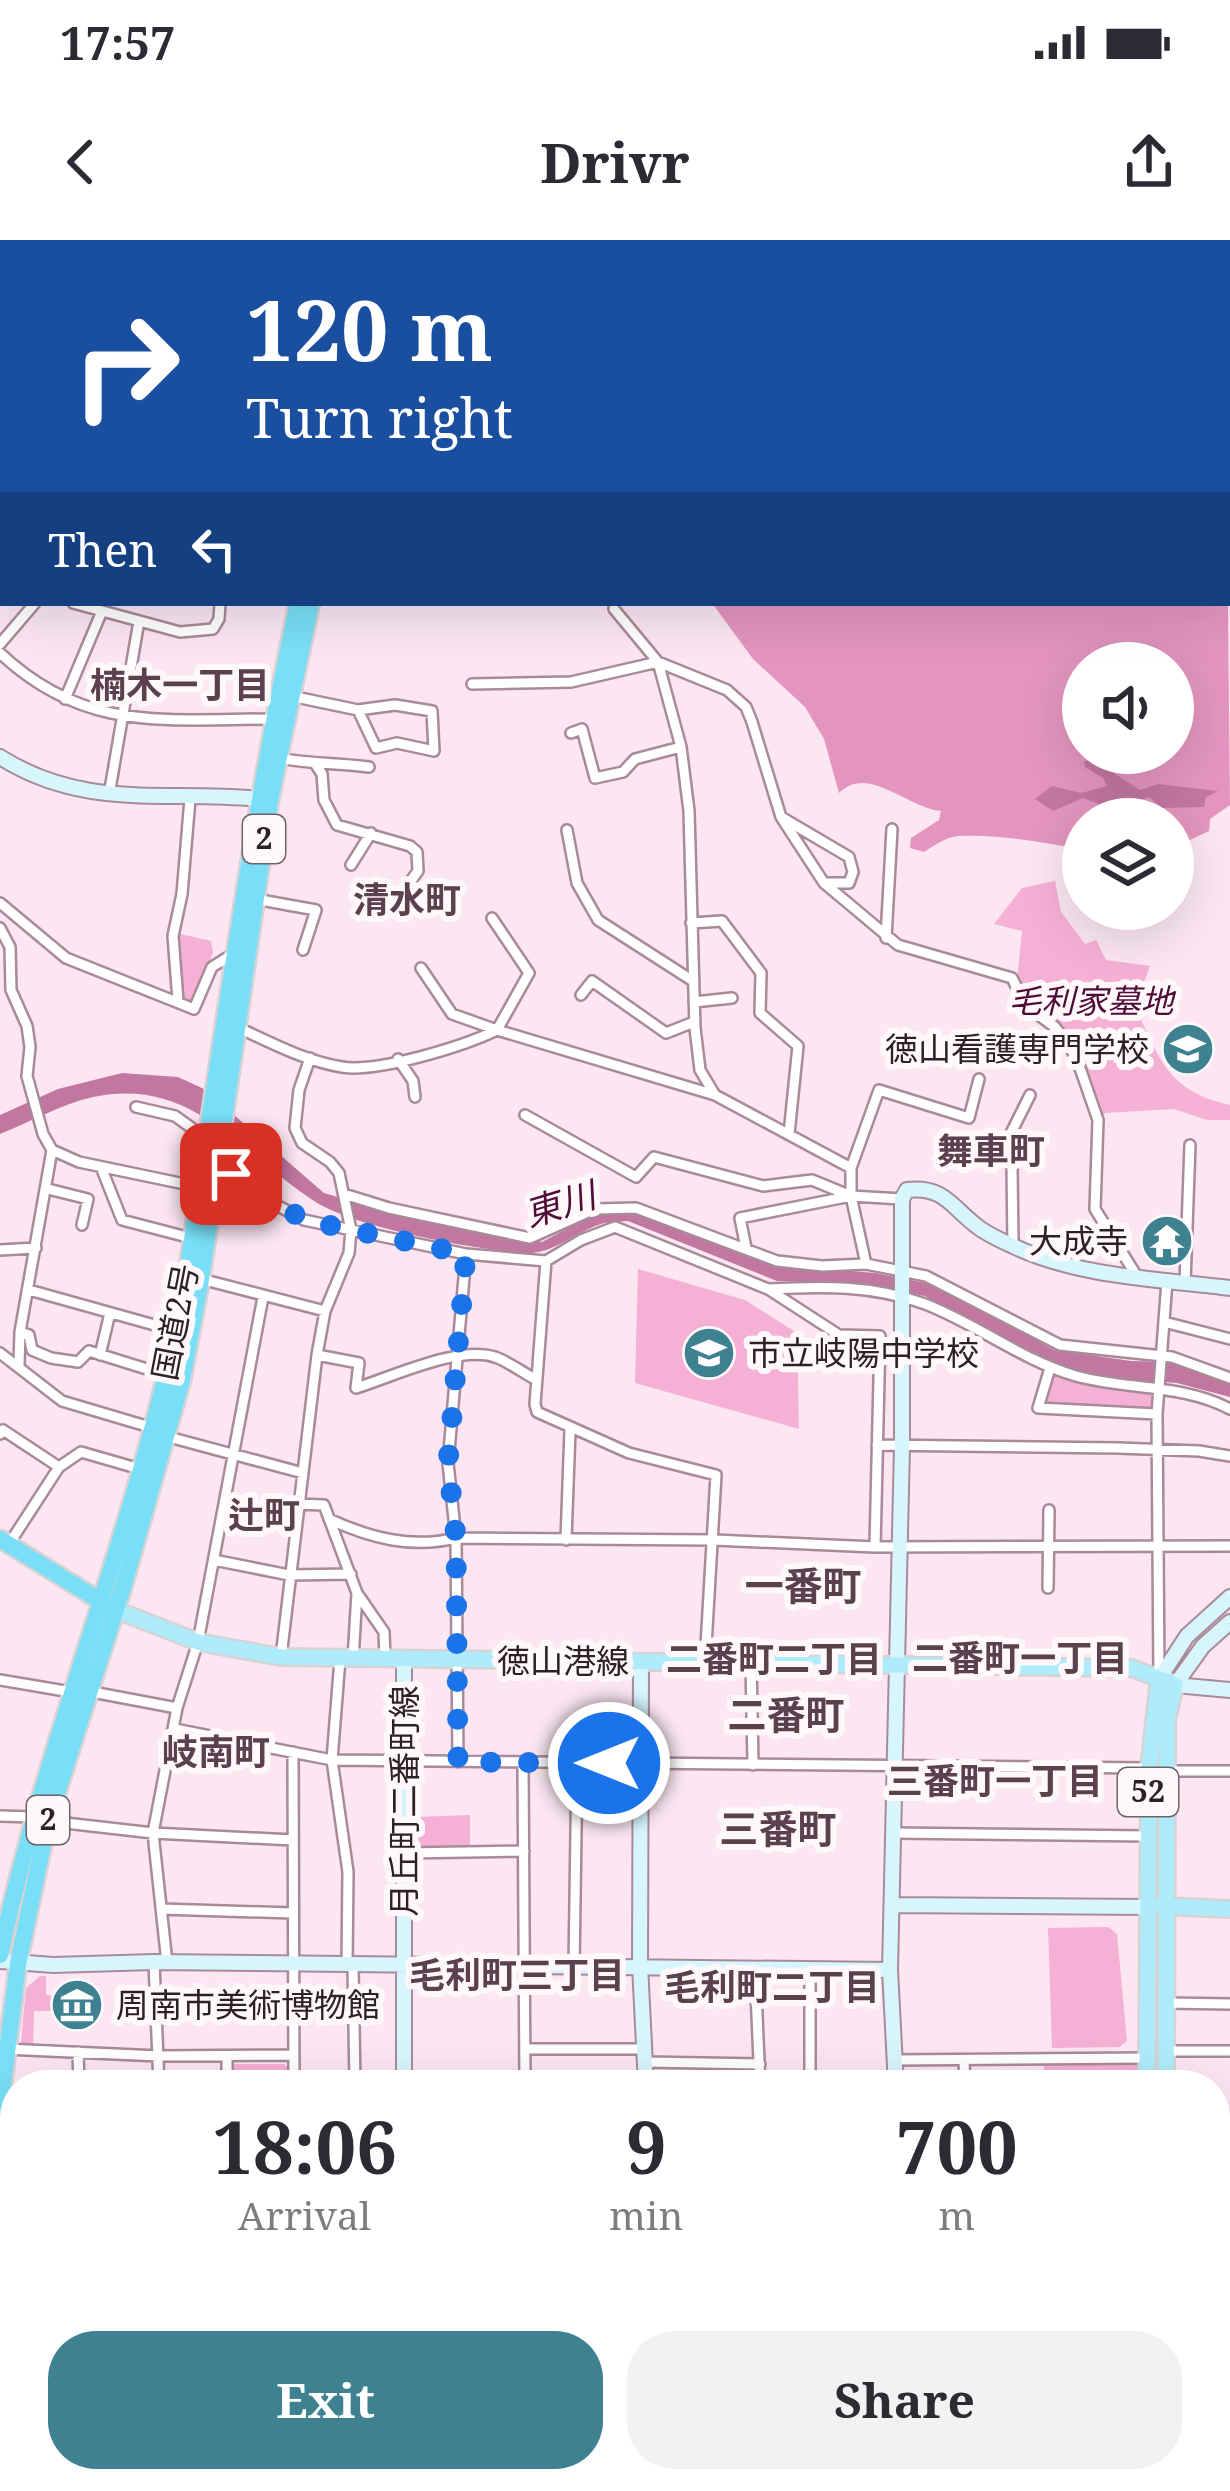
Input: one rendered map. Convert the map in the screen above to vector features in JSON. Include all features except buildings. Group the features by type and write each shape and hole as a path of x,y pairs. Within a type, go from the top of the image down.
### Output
{"highway":[{"name":"国道2号","path":"222,1076 235,1026 255,899 272,719 297,606"},
{"name":"国道2号","path":"6,2070 6,1960 41,1819 159,1432 199,1187 213,1142 234,954 310,606"},
{"name":"2","path":"213,1142 215,1168"},
{"name":"国道2号","path":"109,1606 142,1470 182,1380 215,1168"},
{"path":"4,1541 109,1606"}],"main road":[{"name":"徳山港線","path":"109,1606 198,1642 281,1658 1132,1668 1167,1682"},
{"name":"52","path":"1148,1906 1148,1836 1167,1720 1167,1682"},
{"name":"52","path":"1158,1770 1168,1906"},
{"path":"1147,2070 1148,1906 1230,1909"},
{"path":"1166,2070 1168,1906"}],"street":[{"path":"0,644 32,606"},
{"path":"85,606 199,633 213,628 220,606"},
{"path":"614,609 658,662 681,748 689,811 694,1022 700,1070 715,1095"},
{"path":"65,699 102,610"},
{"path":"109,796 140,621"},
{"path":"0,653 39,686 122,718 272,719"},
{"path":"472,684 571,682 658,662 728,690 746,707 782,818 824,883 886,938 926,955 1012,978 1026,1006 1064,1037 1096,1109 1095,1209 1138,1278"},
{"path":"292,696 358,710 395,706 432,711 434,751 398,743 376,748 358,710"},
{"path":"571,733 582,730 596,778 623,772 635,759 681,748"},
{"path":"0,758 43,781 109,796 265,800"},
{"path":"279,758 369,767"},
{"path":"316,765 322,774 324,800 337,825 417,852 418,871 389,911"},
{"path":"178,1001 173,936 182,894 190,799"},
{"path":"782,818 849,857 853,872 849,883 824,883"},
{"path":"886,938 892,829"},
{"path":"567,830 577,883 598,920 693,982"},
{"path":"351,865 370,833"},
{"path":"255,899 316,910 303,950"},
{"path":"0,903 65,958 194,1009 212,967 234,954"},
{"path":"235,1026 310,1058 356,1068 460,1048 497,1030 529,973 492,918"},
{"path":"691,923 722,921 761,973 760,1013 798,1046 789,1134"},
{"path":"0,928 10,947 11,989 28,1026 27,1076 52,1150 20,1332 19,1365"},
{"path":"421,968 452,1014 715,1095 850,1168"},
{"path":"581,995 592,980 666,1033 694,1022"},
{"path":"694,1001 732,998"},
{"path":"281,1658 317,1355 325,1311 349,1253 351,1231 339,1173 302,1143 295,1128 299,1090 310,1058"},
{"path":"398,1059 413,1081 415,1097"},
{"path":"866,1264 851,1196 850,1168 879,1090 969,1118 979,1079"},
{"path":"1013,1246 1012,1165 999,1157 1030,1095"},
{"path":"136,1106 175,1116 213,1142"},
{"path":"525,1114 636,1178 654,1157 763,1186 812,1180 851,1196"},
{"path":"1185,1282 1190,1145"},
{"path":"52,1150 100,1167 199,1187"},
{"path":"100,1167 122,1220 191,1238"},
{"path":"215,1168 248,1182 292,1215 466,1254 546,1261 615,1227 768,1288 839,1335 880,1336 875,1547"},
{"path":"896,2070 890,1970 902,1445 902,1199 907,1190 925,1188 950,1200 978,1227 1038,1256 1138,1278 1230,1288"},
{"path":"48,1189 88,1199 82,1225"},
{"path":"344,1194 530,1238 596,1209 617,1205 653,1213 793,1263 866,1264 926,1276 1060,1345 1161,1356 1230,1378"},
{"path":"746,1248 740,1218 851,1196 902,1199"},
{"path":"0,1250 36,1248"},
{"path":"458,1762 456,1538 448,1463 466,1254"},
{"path":"546,1261 538,1412 629,1453 716,1475 705,1663"},
{"path":"201,1279 325,1311"},
{"path":"1167,1281 1156,1450 1157,1549 1167,1682"},
{"path":"768,1288 848,1286 902,1298 927,1305 1049,1368 1108,1385 1202,1396 1230,1409"},
{"path":"29,1290 176,1331"},
{"path":"159,2070 160,1909 153,1833 178,1708 198,1642 263,1297"},
{"path":"100,1355 110,1313"},
{"path":"1164,1322 1230,1339"},
{"path":"20,1332 29,1335 32,1350 51,1358 69,1362 85,1358 89,1351 166,1375"},
{"path":"0,1353 62,1401 303,1473"},
{"path":"317,1355 359,1363 356,1388 458,1355 495,1357 537,1380"},
{"path":"1049,1368 1038,1408 1157,1414"},
{"path":"0,1434 3,1430 58,1467"},
{"path":"566,1540 570,1430"},
{"path":"877,1445 1156,1450 1230,1456"},
{"path":"4,1541 58,1467 81,1452 142,1470"},
{"path":"297,1504 324,1505 356,1593 384,1632 385,1659"},
{"path":"1048,1588 1049,1510"},
{"path":"329,1519 367,1537 430,1545 456,1538 1049,1549 1230,1546"},
{"path":"214,1560 289,1575 350,1574"},
{"path":"355,2070 348,1872 332,1760 356,1593"},
{"path":"1167,1682 1186,1636 1230,1597"},
{"path":"1167,1682 1230,1622"},
{"name":"月丘町二番町線","path":"404,1661 404,2070"},
{"path":"641,1661 640,1965 646,2070"},
{"path":"752,1663 753,1765"},
{"path":"0,1680 178,1708"},
{"path":"1167,1682 1230,1690"},
{"path":"175,1729 332,1760 1230,1772"},
{"path":"292,1752 293,2070"},
{"path":"523,1762 525,2070"},
{"path":"574,1967 577,1763"},
{"path":"0,1816 153,1833 293,1840"},
{"path":"894,1833 1148,1836"},
{"path":"406,1853 524,1851"},
{"path":"892,1906 1148,1906"},
{"path":"160,1909 293,1913"},
{"path":"6,1960 890,1970"},
{"path":"755,1968 760,2070"},
{"path":"809,1970 810,2070"},
{"path":"1167,2003 1230,2004"},
{"path":"5,2049 159,2056 292,2055"},
{"path":"525,2049 760,2064"},
{"path":"1166,2051 1230,2051"},
{"path":"78,2052 79,2070"},
{"path":"227,2057 227,2070"},
{"path":"896,2060 1147,2058"},
{"path":"964,2061 964,2070"}],"green space":[{"name":"毛利家墓地","path":"1055,881 1062,930 1074,930 1085,944 1096,940 1106,960 1150,966 1135,1007 1152,1042 1179,1082 1230,1105 1230,1120 1207,1120 1174,1109 1105,1113 1100,1124 1100,1110 1071,1041 1027,1003 1017,979 1022,931 994,924 1022,888"},
{"path":"176,933 211,941 213,952 194,1006 180,1000"},
{"path":"638,1269 745,1300 797,1333 799,1429 635,1383"},
{"path":"1052,1372 1106,1387 1154,1392 1153,1411 1041,1405"},
{"path":"470,1815 470,1849 417,1849 416,1817"},
{"path":"1108,1927 1117,1934 1127,2041 1119,2047 1052,2048 1048,1928"},
{"path":"46,1976 46,1995 53,1996 52,2011 34,2011 33,2050 21,2042 26,1988"},
{"path":"1138,2063 1143,2070 1044,2070 1044,2064"},
{"path":"234,2064 284,2064 290,2070 233,2070"}],"shaded area":[{"path":"714,606 1228,606 1230,805 1210,819 1209,831 1194,838 1194,798 1062,798 1062,846 959,836 924,852 910,848 911,838 939,820 941,811 875,785 850,785 839,793 824,739 805,707 753,659"},
{"path":"1096,774 1115,774 1140,790 1158,784 1218,791 1206,797 1204,807 1194,807 1194,798 1062,798 1062,807 1053,811 1035,799 1052,786 1081,793 1107,786"},
{"path":"122,1073 178,1077 204,1089 324,1193 412,1219 542,1242 595,1214 623,1210 780,1265 875,1273 936,1285 1054,1350 1173,1362 1230,1379 1230,1397 1177,1383 1121,1379 1045,1364 925,1296 849,1282 777,1281 628,1221 601,1224 529,1253 383,1228 314,1201 213,1123 159,1098 128,1093 93,1097 0,1134 0,1115 58,1089"}],"place":[{"name":"徳山看護専門学校","path":"1188,1049"},
{"name":"大成寺","path":"1167,1241"},
{"name":"市立岐陽中学校","path":"709,1353"},
{"name":"周南市美術博物館","path":"77,2005"}],"district":[{"name":"楠木一丁目","path":"180,685"},
{"name":"清水町","path":"407,900"},
{"name":"舞車町","path":"991,1151"},
{"name":"辻町","path":"264,1515"},
{"name":"一番町","path":"803,1586"},
{"name":"二番町一丁目","path":"1020,1658"},
{"name":"二番町二丁目","path":"774,1659"},
{"name":"二番町","path":"786,1715"},
{"name":"岐南町","path":"216,1752"},
{"name":"三番町一丁目","path":"995,1781"},
{"name":"三番町","path":"778,1829"},
{"name":"毛利町三丁目","path":"517,1975"},
{"name":"毛利町二丁目","path":"772,1987"}],"route":[{"path":"231,1174 304,1220 466,1254 448,1463 456,1538 458,1762 609,1763"}],"water label":[{"name":"東川","path":"560,1204"}]}
